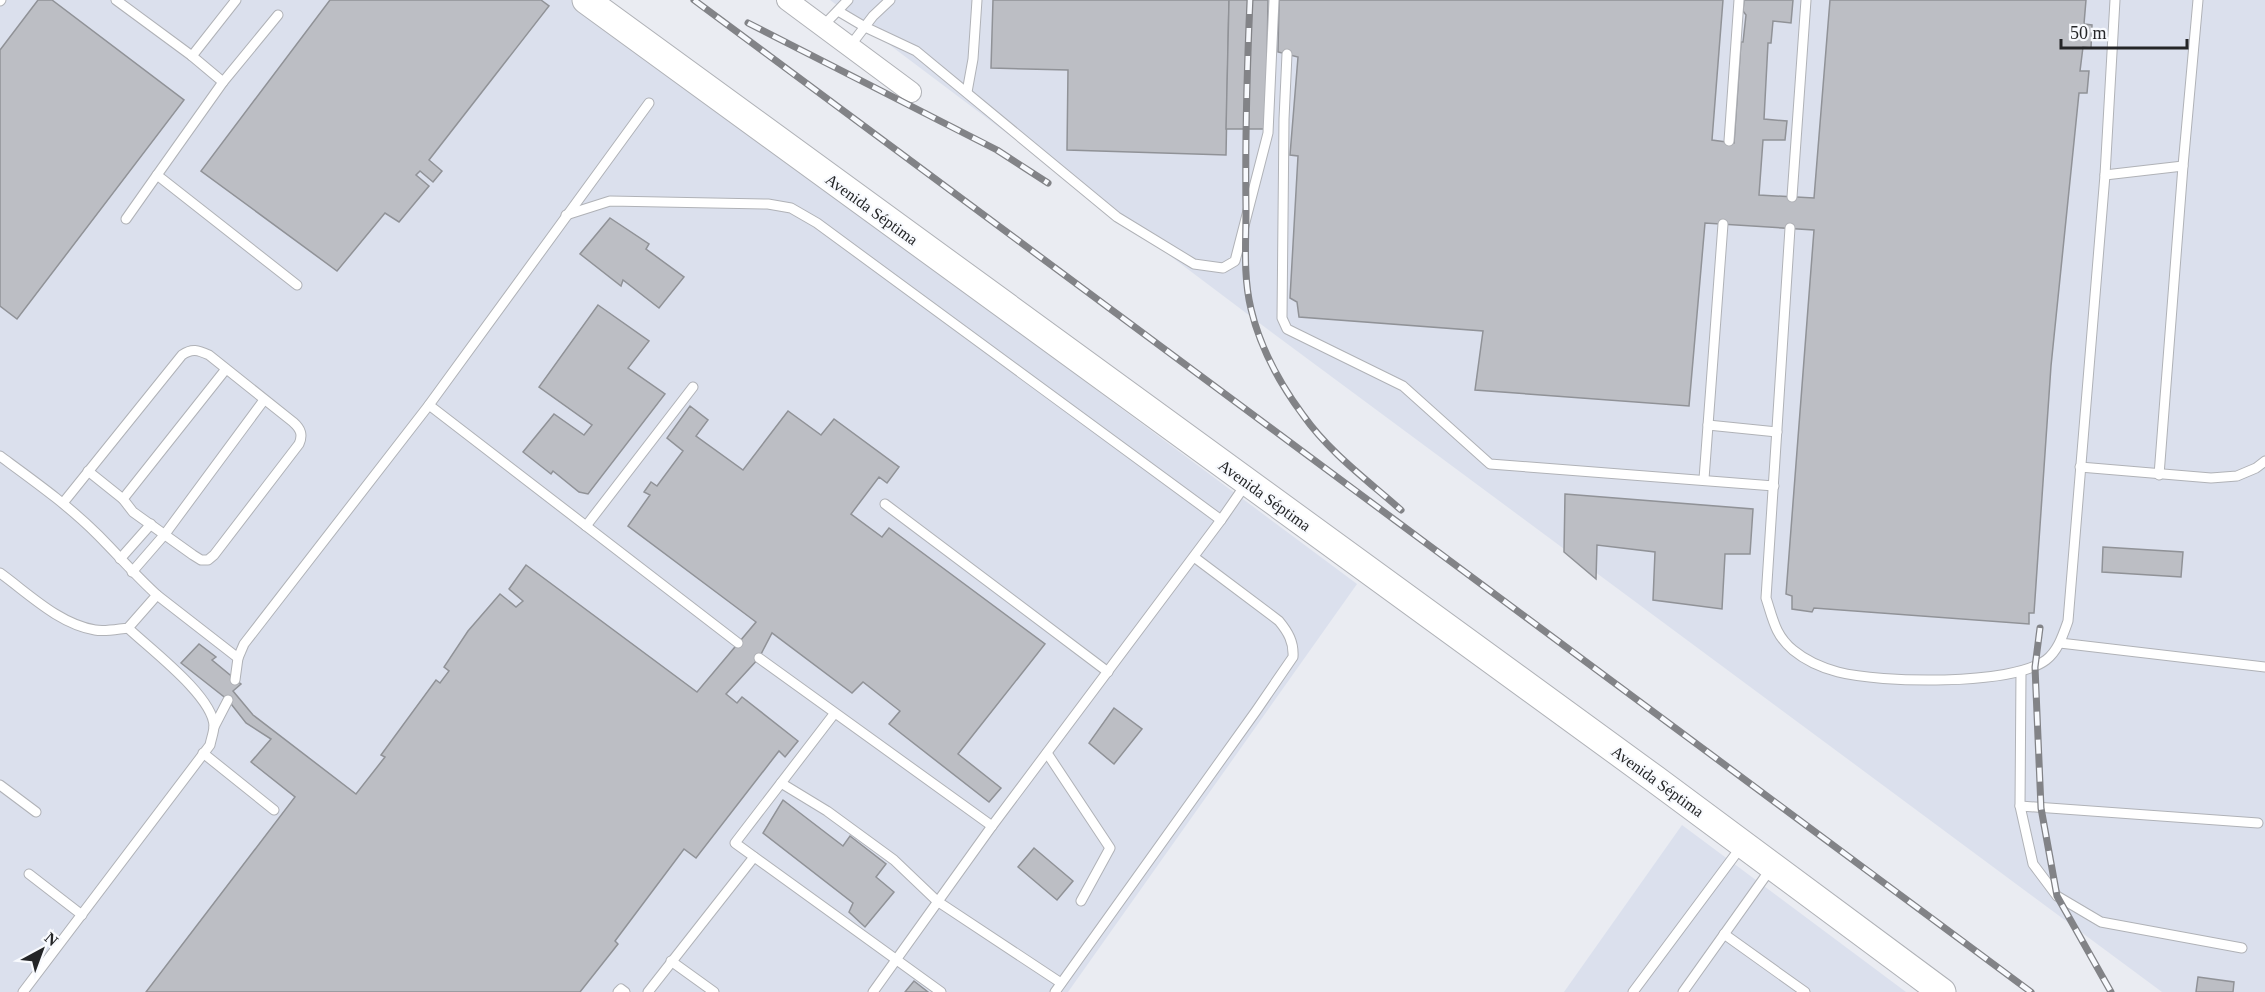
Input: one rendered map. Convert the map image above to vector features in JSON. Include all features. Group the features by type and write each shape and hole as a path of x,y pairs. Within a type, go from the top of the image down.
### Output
{"street":[{"name":"Avenida Séptima","path":"586,0 1942,992"},
{"path":"787,0 911,92"}],"lane":[{"path":"116,0 223,82"},
{"path":"192,56 236,0"},
{"path":"823,26 848,0"},
{"path":"850,46 890,0"},
{"path":"967,93 973,59 977,0"},
{"path":"838,11 865,27 916,51 1117,217 1194,264 1223,268 1235,261 1268,133 1274,0"},
{"path":"1729,141 1739,0"},
{"path":"1792,197 1806,0"},
{"path":"1790,228 1766,598 1777,633 1793,650 1810,661 1837,672 1880,679 1988,679 2021,672 2048,659 2060,643 2068,621 2105,175 2115,0"},
{"path":"2159,474 2198,0"},
{"path":"126,219 223,82 278,15"},
{"path":"1287,54 1282,318 1287,329 1403,386 1490,464 1774,486"},
{"path":"235,680 238,658 244,644 429,405 649,103"},
{"path":"2105,175 2183,166"},
{"path":"157,175 297,285"},
{"path":"565,216 610,201 768,204 791,208 816,223 1221,520"},
{"path":"1704,479 1723,224"},
{"path":"63,503 88,471 182,355 190,350 199,350 209,355 299,427 301,434 299,444 208,560 201,560 193,555 133,512 123,499 88,471"},
{"path":"123,499 226,369"},
{"path":"586,526 693,387"},
{"path":"132,572 165,534 264,400"},
{"path":"429,405 738,643"},
{"path":"1708,425 1778,432"},
{"path":"0,456 63,503 157,595 238,658"},
{"path":"2080,467 2211,478 2237,476 2256,468 2265,461"},
{"path":"873,992 992,826 1194,557 1247,482"},
{"path":"885,504 1108,672"},
{"path":"120,559 151,524"},
{"path":"1055,992 1293,657 1289,633 1279,621 1194,557"},
{"path":"0,573 64,619 77,626 98,631 128,628 157,595"},
{"path":"128,628 208,705 214,726"},
{"path":"2060,643 2265,667"},
{"path":"759,658 992,826"},
{"path":"2021,672 2020,806 2033,864 2057,896 2101,922 2242,948"},
{"path":"23,992 210,745 214,726 228,700"},
{"path":"834,714 735,843 941,992"},
{"path":"204,753 274,810"},
{"path":"1047,753 1110,848 1081,901"},
{"path":"781,783 827,811 894,860 937,901 1061,983"},
{"path":"0,785 36,812"},
{"path":"2020,806 2258,823"},
{"path":"1633,992 1742,844"},
{"path":"648,992 754,857"},
{"path":"1683,992 1773,867"},
{"path":"29,874 82,915"},
{"path":"1724,934 1805,992"},
{"path":"671,961 714,992"},
{"path":"618,992 621,989 625,992"}],"shaded area":[{"path":"0,0 573,0 1357,584 1068,992 0,992"},
{"path":"830,0 2265,0 2265,992 2162,992 1274,334"},
{"path":"1682,825 1906,992 1564,992"}],"building":[{"path":"38,0 52,0 184,100 17,319 0,306 0,50"},
{"path":"330,0 541,0 549,6 429,160 442,171 433,182 420,171 416,175 429,186 399,222 385,213 337,271 201,171"},
{"path":"993,0 1229,0 1226,155 1067,150 1068,70 991,68"},
{"path":"1229,0 1268,0 1266,129 1226,129"},
{"path":"1279,0 1723,0 1712,140 1734,143 1741,42 1743,42 1746,15 1743,11 1744,0 1793,0 1791,23 1773,21 1771,43 1768,43 1764,119 1787,121 1785,140 1763,140 1759,195 1814,198 1830,0 2086,0 2084,24 2092,25 2091,48 2083,47 2080,71 2089,71 2087,93 2079,93 2051,366 2034,613 2029,613 2029,624 1814,608 1812,612 1792,609 1792,596 1786,594 1814,230 1705,223 1689,406 1475,390 1483,331 1299,317 1297,302 1290,298 1298,156 1290,155 1298,57 1278,52"},
{"path":"610,218 649,244 646,249 684,277 659,308 623,280 621,286 580,254"},
{"path":"598,305 649,341 628,368 665,394 588,494 579,492 553,471 551,474 523,452 554,414 584,435 592,425 539,387"},
{"path":"690,406 708,420 696,436 743,470 788,411 821,435 834,419 899,467 887,483 879,477 851,514 882,537 889,528 1045,644 958,754 1001,788 989,802 889,724 900,711 863,682 852,693 772,633 759,658 726,694 737,703 742,697 798,741 785,757 779,751 696,858 684,849 615,941 618,944 580,992 146,992 295,797 251,762 271,739 246,723 228,700 181,663 199,644 216,657 212,660 241,684 233,691 253,715 356,794 385,757 381,755 436,680 440,683 449,671 444,667 468,631 500,594 516,607 523,601 509,589 526,565 697,692 756,622 628,526 650,495 644,492 651,482 657,486 683,451 667,438"},
{"path":"1565,494 1753,509 1750,554 1725,554 1722,609 1653,600 1655,552 1597,545 1596,579 1564,552"},
{"path":"2103,547 2183,552 2181,577 2102,572"},
{"path":"1114,708 1142,729 1114,764 1089,743"},
{"path":"783,800 843,846 850,836 886,864 876,877 894,892 865,927 849,912 853,903 763,833"},
{"path":"1034,848 1073,881 1057,900 1018,867"},
{"path":"2198,977 2234,982 2233,992 2196,992"},
{"path":"914,981 928,992 905,992"}],"railway":[{"path":"694,0 2031,992"},
{"path":"1250,0 1246,131 1246,260 1248,297 1255,323 1265,351 1279,378 1313,428 1349,465 1401,510"},
{"path":"748,23 997,150 1048,183"},
{"path":"2040,628 2035,667 2041,808 2057,896 2111,992"}]}
